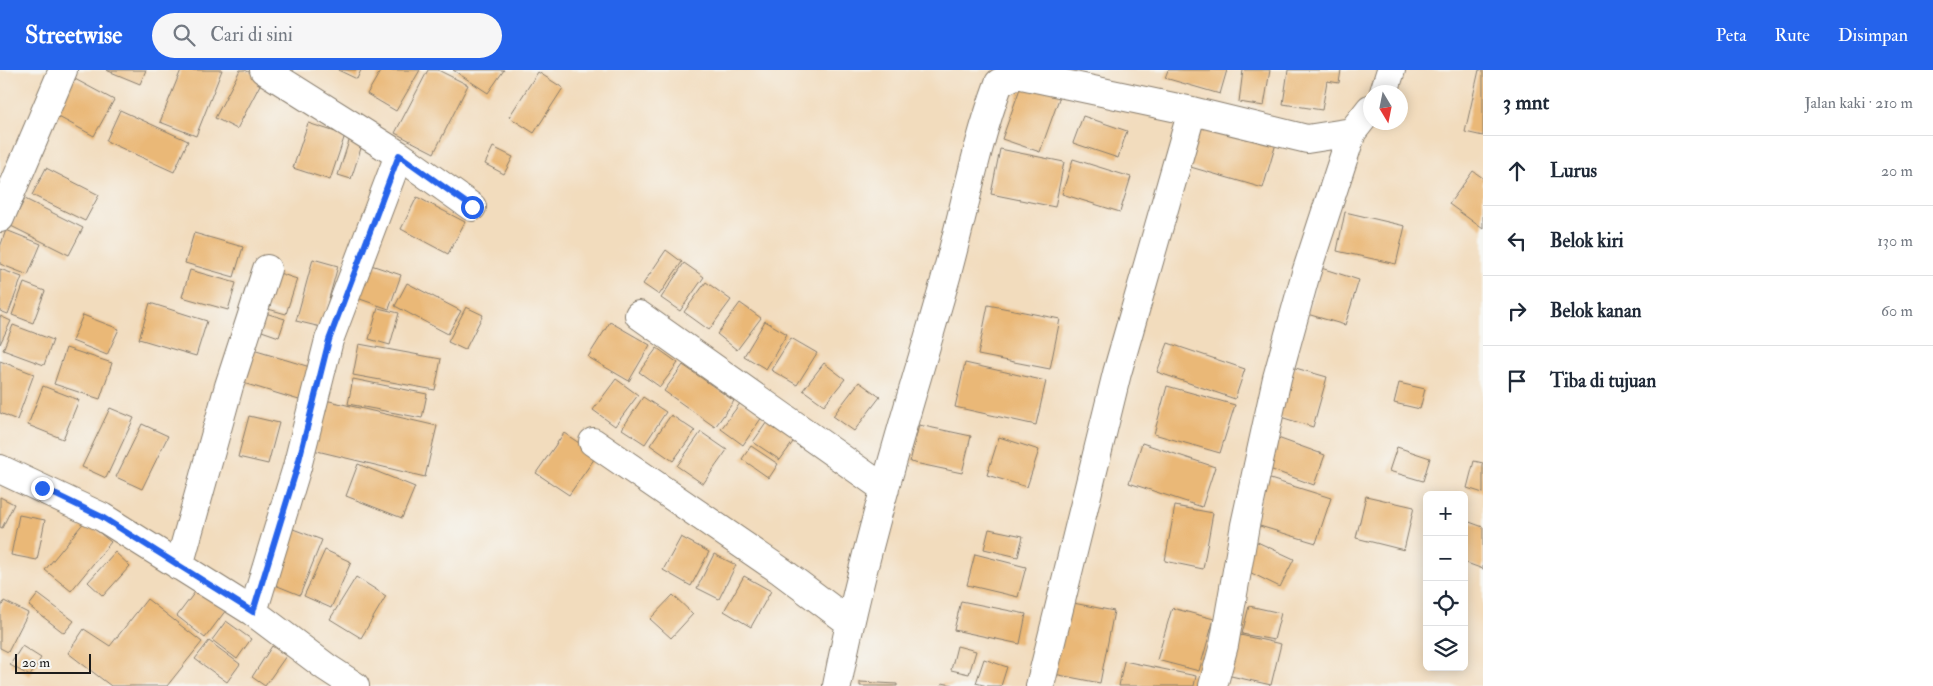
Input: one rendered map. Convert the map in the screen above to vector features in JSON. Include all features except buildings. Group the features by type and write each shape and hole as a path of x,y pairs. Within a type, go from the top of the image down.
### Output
{"street":[{"path":"0,218 63,70"},
{"path":"264,70 399,155 472,207"},
{"path":"1386,85 1391,70"},
{"path":"836,686 849,622 958,236 988,111 999,83 1018,74 1192,111 1307,139 1352,132"},
{"path":"1040,686 1117,373 1192,111"},
{"path":"1214,686 1224,645 1245,525 1277,378 1306,273 1352,132 1363,118"},
{"path":"253,612 297,468 329,340 399,155"},
{"path":"179,566 226,395 267,269"},
{"path":"639,315 885,489"},
{"path":"592,442 781,571 849,622"},
{"path":"0,469 102,517 253,612 326,668 355,686"}],"route":[{"path":"42,488 102,517 253,612 297,468 329,340 399,155 472,207"}]}
